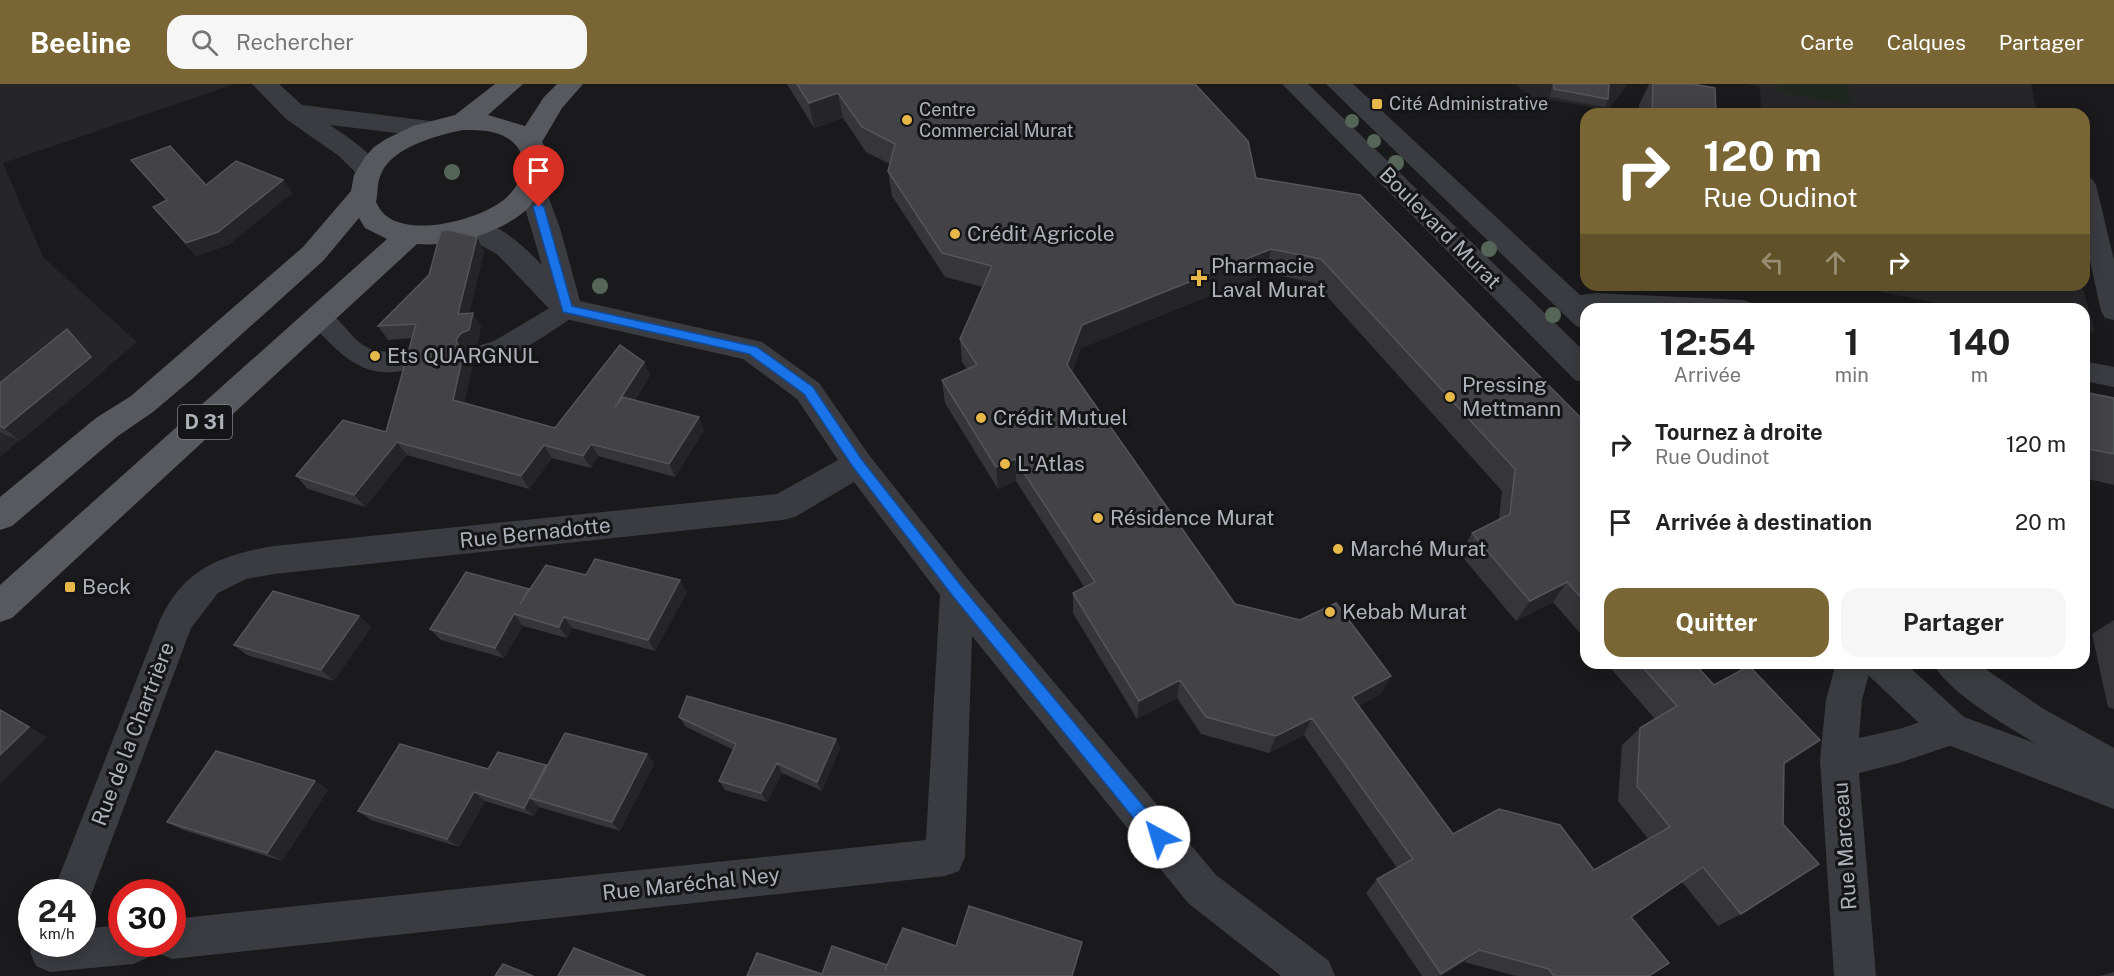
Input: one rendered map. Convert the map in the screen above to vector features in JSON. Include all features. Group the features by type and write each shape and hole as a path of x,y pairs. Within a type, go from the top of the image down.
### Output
{"main road":[{"path":"463,122 511,84"},
{"path":"529,141 553,103 571,84"},
{"path":"463,122 494,124 514,130 529,141 537,154 537,169 531,185 518,202 496,218 472,228 440,235 409,236 386,229 370,217 365,184 379,158 394,146 430,129 463,122"},
{"name":"D 31","path":"0,516 107,427 142,404 313,254 365,184"},
{"name":"D 31","path":"0,608 409,236"}],"street":[{"path":"264,84 295,113 348,150 365,184"},
{"name":"Boulevard Murat","path":"1294,84 1580,366"},
{"name":"Boulevard Murat","path":"1338,84 1578,311"},
{"path":"295,113 430,129"},
{"path":"531,185 546,228 567,309"},
{"path":"472,228 507,247 567,309 752,350 808,391 858,464 957,591 1202,889 1314,976"},
{"name":"Rue Bernadotte","path":"206,583 241,566 274,560 783,507 858,464"},
{"name":"Rue de la Chartrière","path":"78,879 177,620 206,583"},
{"name":"Rue Maréchal Ney","path":"186,938 945,857 957,591"},
{"path":"1839,760 1844,700 1852,669"},
{"path":"1886,669 1951,729 2114,791"},
{"path":"1958,669 2062,740 2114,768"},
{"name":"Rue Marceau","path":"1855,976 1839,760 1899,746 1951,729"}],"lane":[{"path":"2090,210 2114,311"},
{"path":"1594,303 1617,303"},
{"path":"480,355 503,348 567,309"},
{"path":"320,317 354,352 375,362 405,361"},
{"path":"2090,372 2114,376"}],"shaded area":[{"path":"0,84 235,84 3,163 43,257 137,342 0,457"},
{"path":"1515,84 1628,84 1610,108 1550,100 1538,104"},
{"path":"1747,84 2031,84 2036,108 1761,108 1760,87"},
{"path":"1779,84 1848,84 1851,105 1779,92"},
{"path":"1875,291 2084,291 2087,303 1938,303"},
{"path":"2090,315 2095,333 2090,332"}],"building":[{"path":"797,84 1195,84 1248,141 1256,178 1360,195 1580,417 1580,596 1567,582 1530,601 1472,533 1510,514 1515,469 1321,259 1271,249 1082,325 1067,365 1235,604 1300,620 1336,603 1391,676 1352,697 1453,834 1499,809 1560,825 1594,870 1670,827 1637,786 1640,728 1677,706 1644,669 1699,669 1714,685 1743,669 1752,669 1820,740 1784,763 1783,824 1819,864 1741,914 1703,867 1631,917 1669,963 1649,976 1554,976 1549,969 1479,950 1441,974 1377,879 1413,859 1312,718 1276,736 1206,717 1180,680 1139,701 1073,593 1095,582 1015,459 996,467 942,380 977,365 960,339 992,266 942,253 888,171 895,144 862,127 838,93 809,103"},
{"path":"1554,84 1609,84 1608,99 1554,89"},
{"path":"1653,84 1692,84 1715,88 1716,108 1652,108"},
{"path":"170,146 206,185 236,161 283,180 218,232 186,243 153,207 167,200 131,160"},
{"path":"448,230 477,237 458,314 473,313 469,330 461,333 456,340 460,350 464,351 453,400 555,428 620,345 644,362 615,407 623,397 699,417 669,464 591,444 583,456 544,445 521,476 397,442 354,495 296,476 343,420 386,432 416,324 378,326 429,275 441,231"},
{"path":"67,329 91,357 4,428 0,426 0,383"},
{"path":"2090,393 2114,398 2114,454 2090,449"},
{"path":"595,559 680,580 648,640 564,617 559,627 514,614 495,648 430,629 466,572 529,589 520,604 546,565 586,575"},
{"path":"273,591 359,616 321,670 234,645"},
{"path":"687,696 836,739 817,782 777,763 761,793 719,781 736,744 679,717"},
{"path":"0,710 29,727 0,755"},
{"path":"565,733 647,754 612,822 530,798"},
{"path":"400,744 488,769 498,752 546,765 524,808 474,792 447,839 358,811"},
{"path":"216,751 315,781 267,853 167,822"},
{"path":"969,906 1082,942 1072,976 747,976 757,953 822,974 832,946 887,965 885,970 903,928 956,946"},
{"path":"574,948 645,976 558,976"},
{"path":"503,964 533,976 495,976"}],"place":[{"name":"Cité Administrative","path":"1377,104"},
{"name":"Centre Commercial Murat","path":"907,120"},
{"name":"Crédit Agricole","path":"955,234"},
{"name":"Pharmacie Laval Murat","path":"1199,278"},
{"name":"Ets QUARGNUL","path":"375,356"},
{"name":"Pressing Mettmann","path":"1450,397"},
{"name":"Crédit Mutuel","path":"981,418"},
{"name":"L'Atlas","path":"1005,464"},
{"name":"Résidence Murat","path":"1098,518"},
{"name":"Marché Murat","path":"1338,549"},
{"name":"Beck","path":"70,587"},
{"name":"Kebab Murat","path":"1330,612"}],"route":[{"path":"539,207 567,309 752,350 808,391 858,464 957,591 1159,837"}]}
